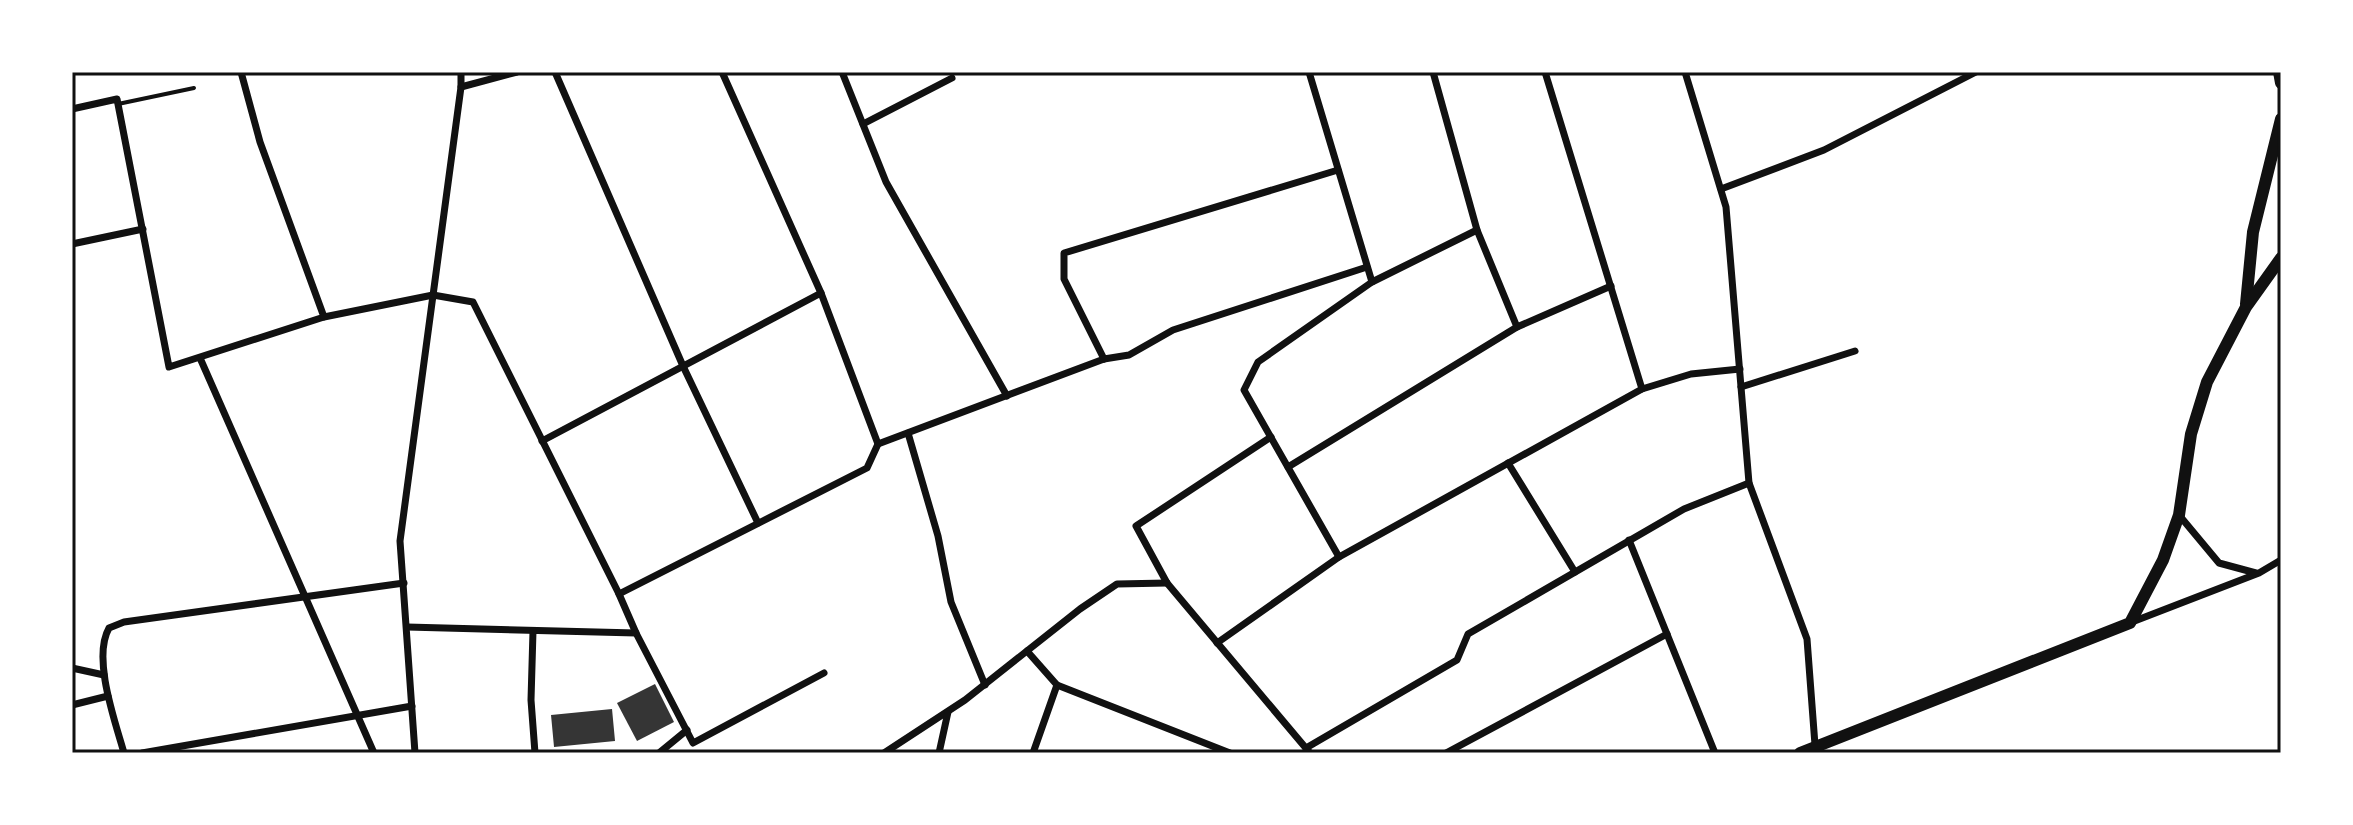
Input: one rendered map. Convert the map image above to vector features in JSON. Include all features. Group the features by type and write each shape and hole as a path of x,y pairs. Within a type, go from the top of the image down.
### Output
{"main road":[{"path":"2279,72 2281,83"},
{"path":"2246,307 2253,232 2281,119"},
{"path":"1800,753 2130,623 2163,560 2179,515 2191,434 2207,382 2246,307 2281,258"}],"street":[{"path":"241,72 260,142 324,317"},
{"path":"415,753 400,541 461,72"},
{"path":"461,87 517,72"},
{"path":"555,72 683,366 758,523"},
{"path":"722,72 821,293 878,444"},
{"path":"842,72 886,182 1007,396"},
{"path":"1309,72 1372,282"},
{"path":"1433,72 1477,230 1517,327"},
{"path":"1545,72 1642,389"},
{"path":"1685,72 1726,207 1749,483 1807,639 1815,745"},
{"path":"1721,189 1824,150 1976,72"},
{"path":"863,124 952,78"},
{"path":"72,109 117,99 169,367 324,317 433,295 473,302 693,743 824,673"},
{"path":"1104,359 1064,279 1064,253 1338,170"},
{"path":"72,244 143,229"},
{"path":"1339,557 1244,390 1258,362 1372,282 1477,230"},
{"path":"619,594 867,468 878,444 1104,359 1129,355 1173,330 1367,267"},
{"path":"1288,467 1517,327 1611,286"},
{"path":"542,441 821,293"},
{"path":"1741,387 1855,351"},
{"path":"200,358 374,753"},
{"path":"1217,643 1339,557 1642,389 1691,374 1740,369"},
{"path":"908,433 938,536 951,602 985,685"},
{"path":"1271,437 1136,526 1167,583 1308,751 1457,660 1468,634 1684,509 1749,483"},
{"path":"1508,463 1575,572"},
{"path":"2179,515 2219,563 2259,573"},
{"path":"1629,540 1715,753"},
{"path":"2130,623 2259,573 2281,560"},
{"path":"124,753 104,675 105,639 109,628 116,624 404,583"},
{"path":"884,753 948,712 1080,609 1117,584 1167,583"},
{"path":"407,627 636,633"},
{"path":"533,631 531,700 535,753"},
{"path":"1446,753 1667,634"},
{"path":"1027,651 1057,685 1230,753"},
{"path":"72,668 104,675"},
{"path":"1033,753 1057,685"},
{"path":"72,705 108,696"},
{"path":"142,753 412,706"},
{"path":"939,753 948,712"},
{"path":"659,753 687,730"}],"lane":[{"path":"118,104 194,88"}],"building":[{"path":"655,684 674,722 637,741 617,703"},
{"path":"612,709 615,741 554,747 551,715"}]}
